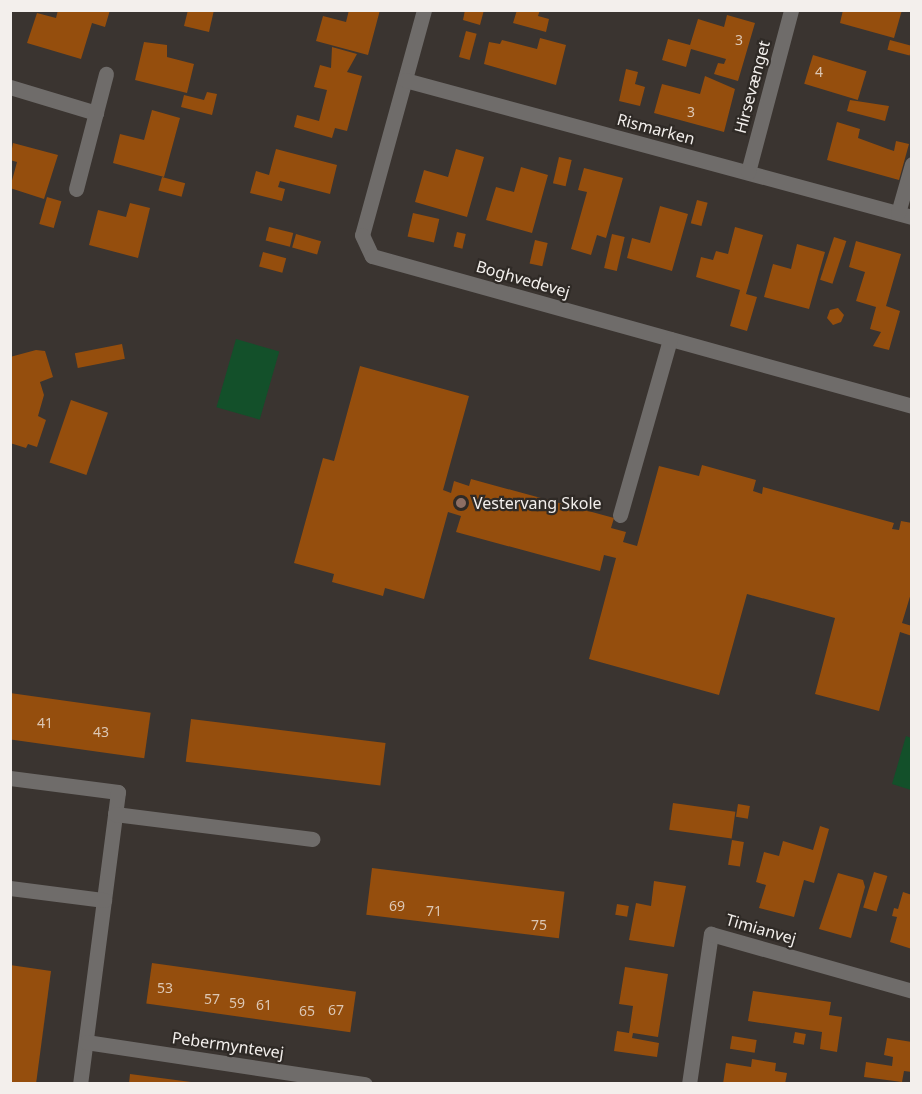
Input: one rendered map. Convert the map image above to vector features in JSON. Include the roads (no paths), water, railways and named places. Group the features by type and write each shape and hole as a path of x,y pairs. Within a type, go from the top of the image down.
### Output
{"street":[{"name":"Boghvedevej","path":"424,10 362,235 372,256 912,406"},
{"name":"Hirsevænget","path":"748,172 791,10"},
{"path":"76,189 106,74"},
{"name":"Rismarken","path":"405,80 905,215 912,164"},
{"path":"10,87 96,113"},
{"path":"620,515 670,339"},
{"path":"10,778 118,792 80,1083"},
{"path":"115,814 312,839"},
{"path":"10,888 104,900"},
{"name":"Timianvej","path":"689,1083 711,934 912,991"},
{"name":"Pebermyntevej","path":"86,1042 365,1083"}],"place":[{"name":"Vestervang Skole","path":"461,503"}]}
